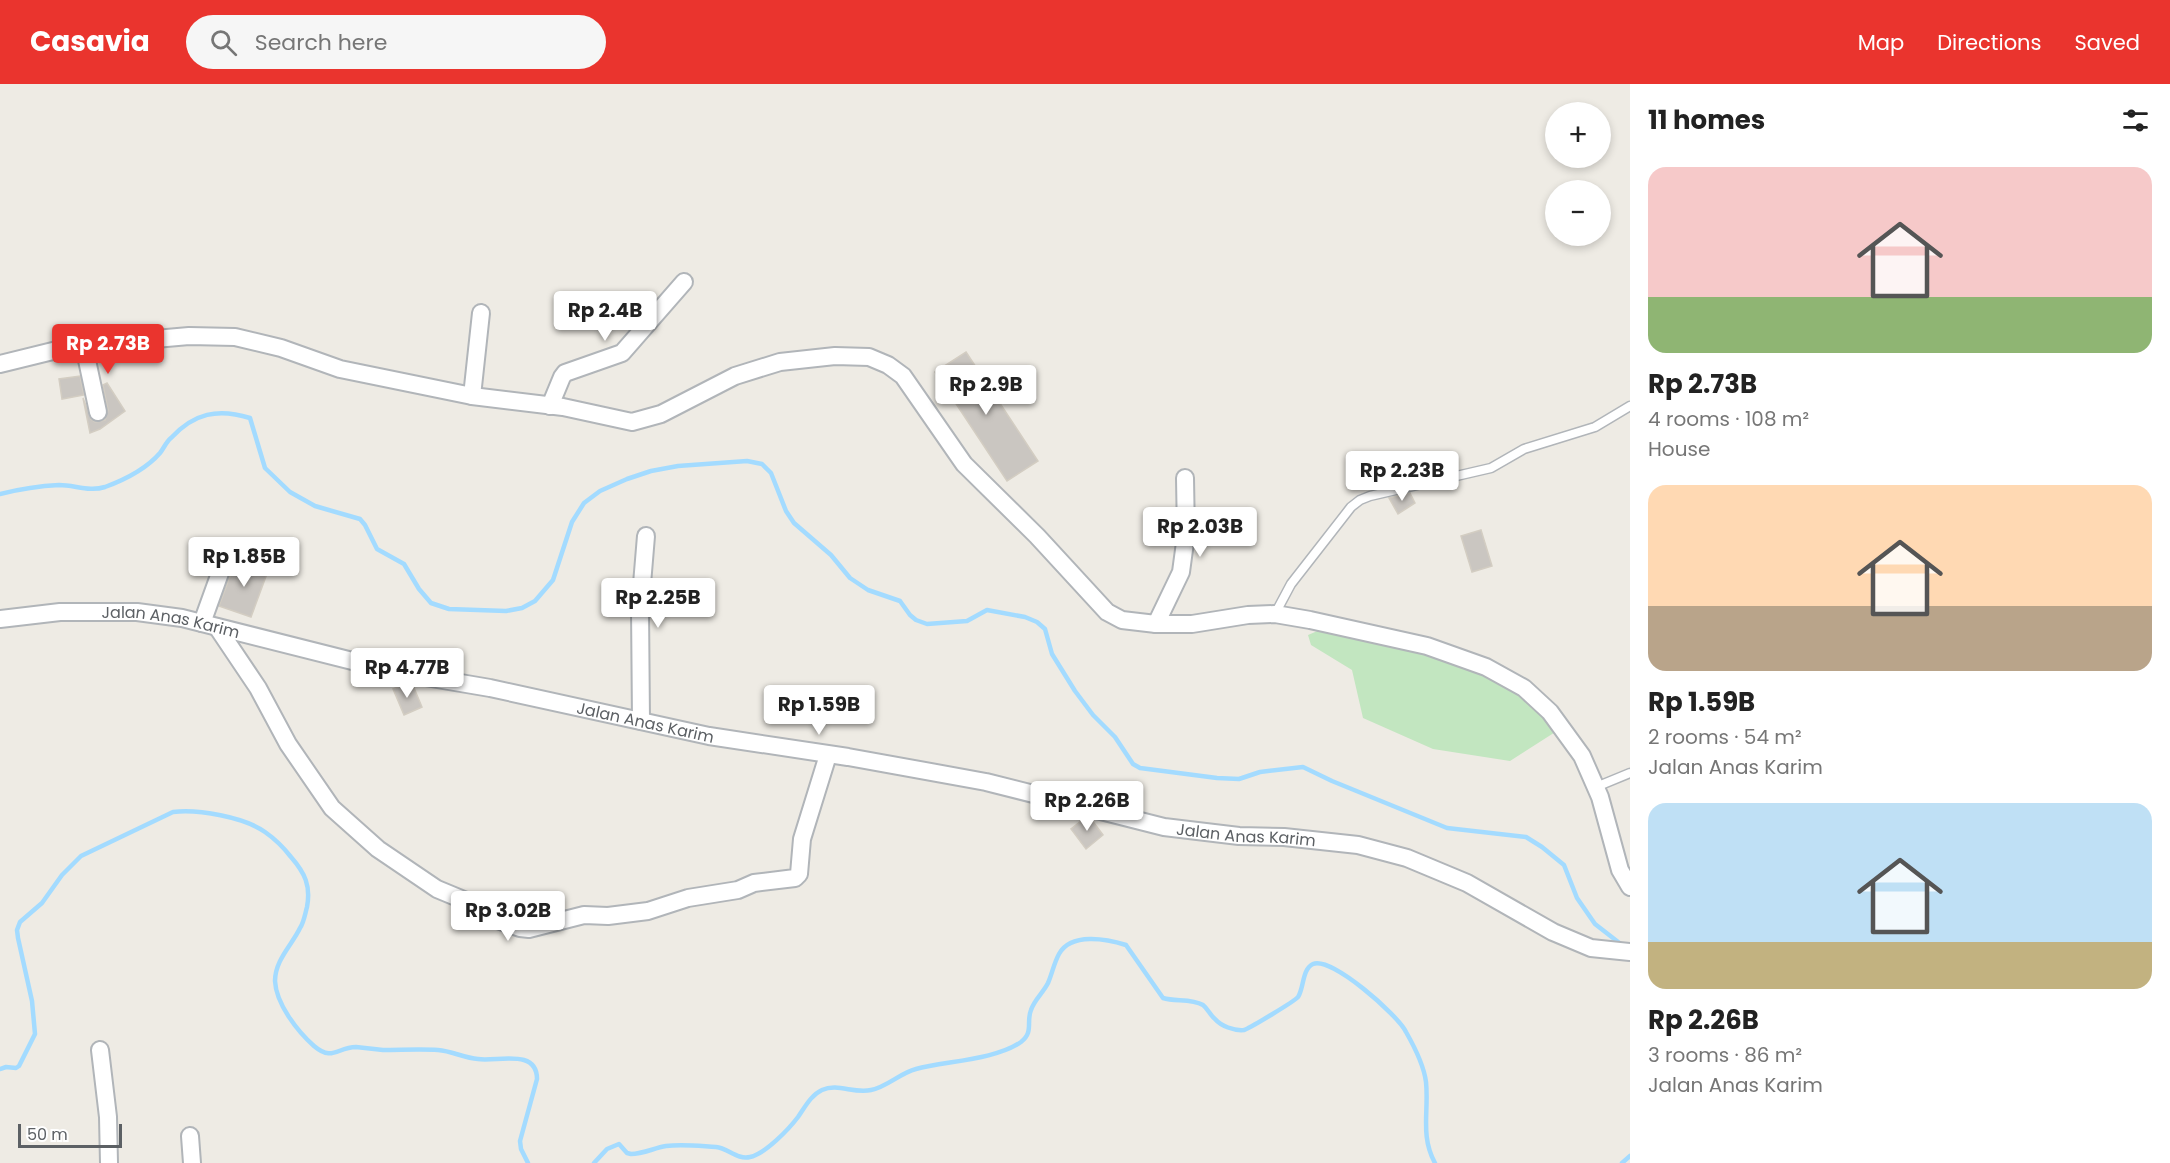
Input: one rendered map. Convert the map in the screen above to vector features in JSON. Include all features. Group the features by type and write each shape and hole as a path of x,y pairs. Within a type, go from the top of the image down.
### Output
{"street":[{"path":"550,406 565,373 622,353 684,282"},
{"path":"472,396 481,313"},
{"path":"0,364 84,346 189,336 235,336 281,348 340,369 472,396 550,406 632,422 662,414 735,376 780,362 835,356 869,357 888,365 903,376 964,464 1037,536 1107,612 1122,621 1192,624 1248,615 1275,614 1427,646 1486,666 1524,688 1550,712 1582,756 1596,787 1614,842 1620,870 1630,887"},
{"path":"84,346 98,412"},
{"path":"1156,624 1181,572 1186,535 1185,478"},
{"path":"641,721 640,608 646,536"},
{"path":"276,562 229,548 209,625 258,688 288,744 332,808 378,849 437,889 462,899 481,914 525,929 584,915 608,916 648,911 688,898 738,890 754,884 797,876 802,838 828,755"},
{"name":"Jalan Anas Karim","path":"0,619 60,612 137,612 182,618 396,672 490,688 709,736 986,782 1164,827 1239,836 1284,837 1368,848 1407,858 1467,882 1553,932 1592,948 1626,952"},
{"path":"100,1050 108,1117 109,1163"},
{"path":"190,1136 192,1163"}],"lane":[{"path":"1275,614 1291,584 1351,507 1360,500 1491,468 1524,449 1595,427 1630,406"},
{"path":"1596,787 1630,773"}],"green space":[{"path":"1334,624 1470,657 1523,686 1560,729 1510,761 1433,749 1363,718 1352,670 1311,645 1308,635"}],"building":[{"path":"966,352 1038,461 1007,481 935,372"},
{"path":"80,376 84,395 62,399 59,379"},
{"path":"107,383 125,411 100,429 90,433 83,398 91,419 95,422 105,420 108,410 103,385"},
{"path":"1410,493 1415,503 1398,514 1389,498"},
{"path":"1481,530 1492,566 1472,572 1461,536"},
{"path":"236,560 268,571 251,617 219,606"},
{"path":"405,684 411,689 414,688 422,707 404,715 393,689"},
{"path":"1085,818 1091,819 1103,835 1086,849 1071,829"}],"waterway":[{"path":"0,494 52,485 93,489 105,487 149,464 169,440 198,418 217,413 238,415 250,418 265,468 290,492 315,506 360,519 377,549 404,564 419,589 431,603 449,609 506,611 522,608 535,601 553,580 572,522 584,503 600,491 651,471 678,466 747,461 762,464 771,473 786,511 794,523 831,555 850,578 868,590 900,601 916,620 927,624 967,621 987,610 1025,617 1037,622 1045,629 1052,654 1075,691 1093,715 1115,737 1133,764 1140,768 1239,779 1260,772 1303,767 1447,828 1526,837 1564,865 1577,898 1595,924 1622,945"},
{"path":"0,1069 19,1066 35,1034 32,1001 18,938 17,930 20,922 42,903 62,875 81,856 173,812 220,815 245,822 269,835 296,863 306,880 308,899 303,921 281,959 275,981 279,999 301,1033 320,1051 326,1053 356,1047 383,1050 438,1050 473,1058 515,1058 530,1063 535,1069 537,1079 520,1141 528,1163"},
{"path":"594,1163 607,1149 619,1144 631,1154 666,1146 685,1145 716,1147 741,1157 750,1157 763,1151 776,1140 794,1122 811,1098 822,1090 828,1088 871,1090 916,1069 998,1053 1010,1048 1021,1042 1029,1031 1032,1006 1048,983 1059,954 1072,942 1090,939 1126,945 1163,998 1203,1005 1221,1024 1236,1030 1248,1028 1298,997 1305,974 1309,966 1313,964 1322,964 1348,978 1391,1013 1406,1032 1415,1050 1426,1082 1426,1133 1430,1153 1435,1163"},
{"path":"1622,1163 1630,1156"}]}
